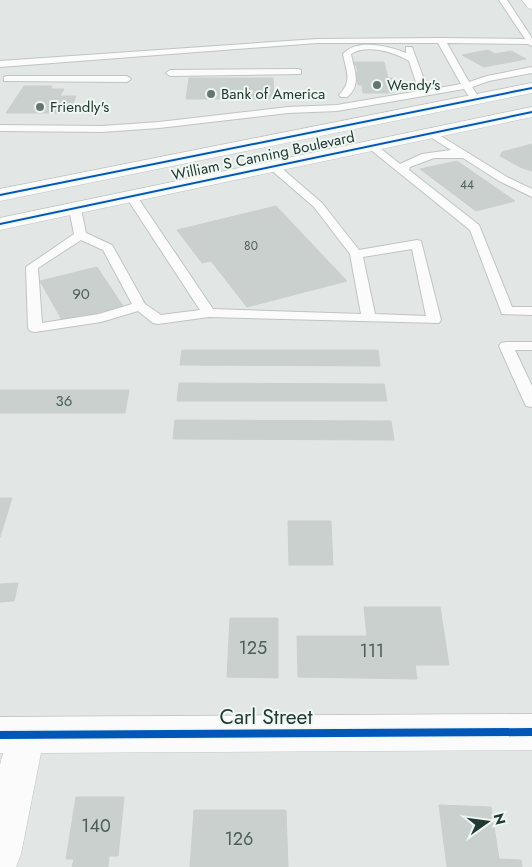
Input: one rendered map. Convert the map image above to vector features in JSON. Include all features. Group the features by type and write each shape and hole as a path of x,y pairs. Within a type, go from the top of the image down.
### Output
{"main road":[{"path":"528,0 532,5"},
{"name":"William S Canning Boulevard","path":"0,195 140,167 471,93 532,88"},
{"name":"William S Canning Boulevard","path":"0,224 532,112"},
{"path":"0,183 8,184 66,173 140,167"},
{"name":"Carl Street","path":"13,735 532,732"},
{"path":"0,854 13,735"}],"lane":[{"path":"503,0 531,43"},
{"path":"405,40 425,94"},
{"path":"0,90 7,79 5,64 336,41 441,40 531,43"},
{"path":"441,40 471,93"},
{"path":"336,41 336,53"},
{"path":"346,107 343,91 349,92 353,85 347,54 350,51 358,49 392,50 412,58"},
{"path":"471,93 480,80 532,70"},
{"path":"170,74 298,72"},
{"path":"7,79 127,80"},
{"path":"0,128 122,128 175,124 288,110 346,107 425,94 471,93"},
{"path":"431,133 470,156 503,179 529,190"},
{"path":"371,146 476,228 507,311 532,311"},
{"path":"403,171 405,165 412,160 440,154 470,156"},
{"path":"274,167 318,205 356,254 369,318"},
{"path":"132,197 209,313"},
{"path":"75,209 80,235"},
{"path":"80,235 108,248 140,306 158,320 209,313 434,320 417,244 356,254"},
{"path":"80,235 32,267 35,328 101,318 140,306"},
{"path":"532,346 506,346 532,402"}],"building":[{"path":"488,50 495,54 511,51 526,59 484,67 462,55"},
{"path":"353,62 384,62 388,78 393,78 395,85 391,85 393,93 363,93 362,85 358,85 355,72 358,72"},
{"path":"189,78 273,78 274,99 186,99"},
{"path":"24,86 52,86 51,89 64,89 60,96 76,96 69,113 6,113"},
{"path":"532,144 532,171 522,168 500,156 502,152"},
{"path":"457,161 515,201 476,211 420,169"},
{"path":"276,206 347,281 247,307 211,261 202,263 177,230"},
{"path":"97,267 123,306 63,322 40,281"},
{"path":"182,350 378,350 380,366 180,365"},
{"path":"179,383 384,384 387,401 177,401"},
{"path":"0,390 129,390 125,413 0,413"},
{"path":"175,420 391,421 394,440 173,439"},
{"path":"0,498 12,498 0,537"},
{"path":"288,521 331,521 333,565 289,565"},
{"path":"18,583 14,601 0,602 0,584"},
{"path":"364,607 440,607 449,665 415,665 417,679 298,677 297,636 367,636"},
{"path":"230,618 278,618 278,678 227,677"},
{"path":"76,797 124,797 118,856 109,856 108,867 72,867 74,859 66,859"},
{"path":"439,805 491,807 499,859 521,860 522,867 447,867"},
{"path":"194,810 286,810 288,867 190,867"}],"cycle path":[{"path":"0,195 532,88"},
{"path":"0,224 532,112"},
{"path":"0,735 532,732"}],"place":[{"name":"Wendy's","path":"377,85"},
{"name":"Bank of America","path":"211,94"},
{"name":"Friendly's","path":"40,107"}]}
